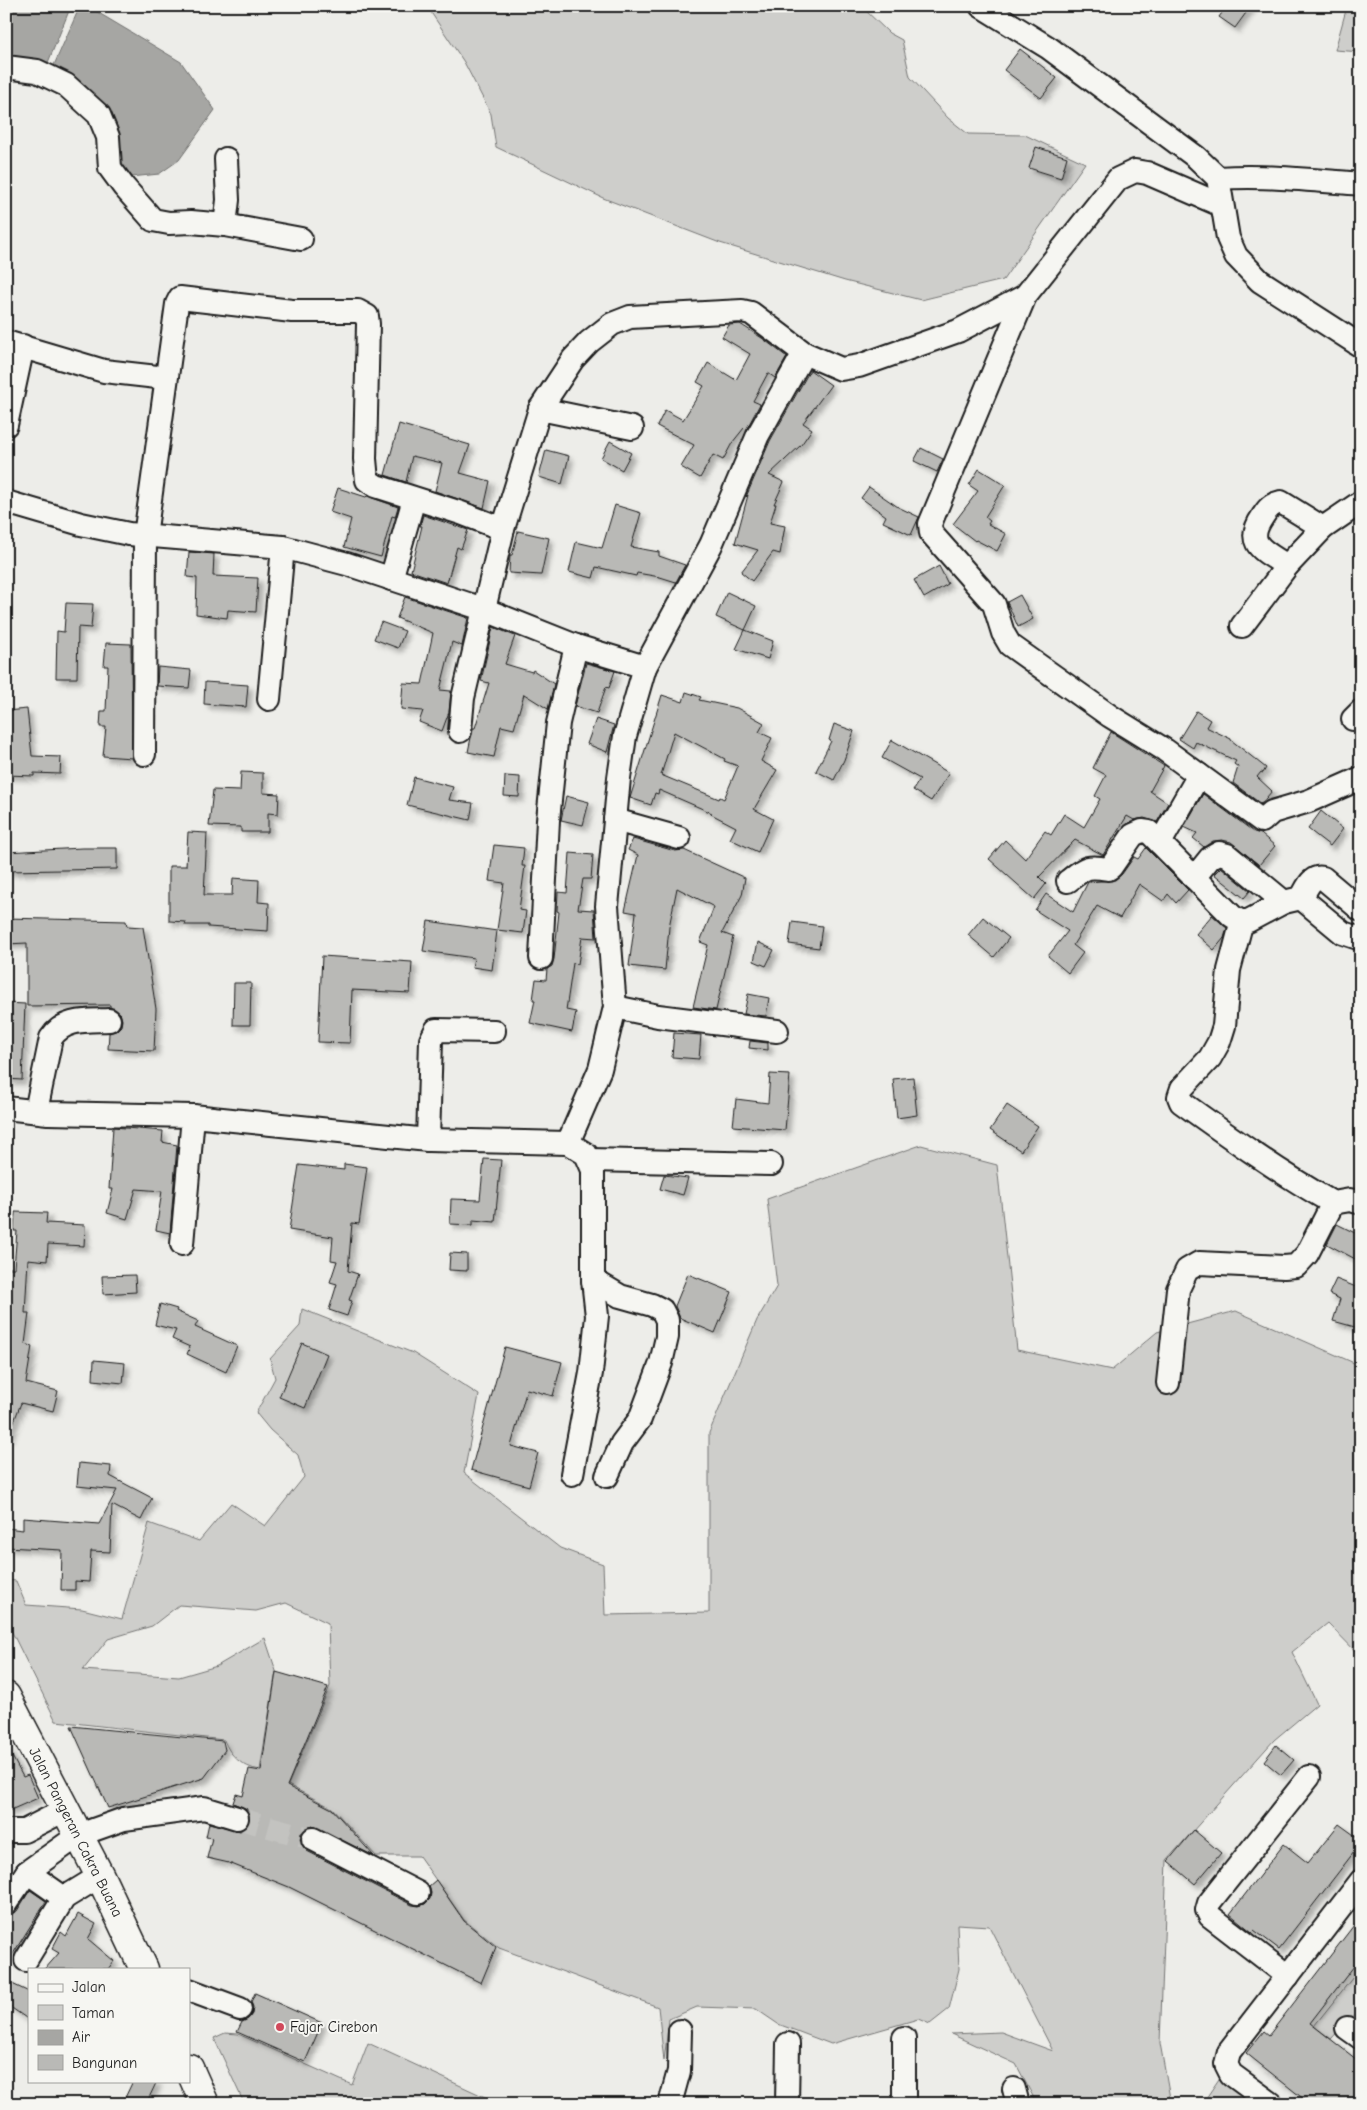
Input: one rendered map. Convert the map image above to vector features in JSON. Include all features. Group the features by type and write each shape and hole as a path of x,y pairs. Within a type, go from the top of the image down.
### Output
{"main road":[{"name":"Jalan Pangeran Cakra Buana","path":"6,1696 100,1876 144,1968"},
{"path":"190,2070 204,2104"}],"street":[{"path":"981,6 1049,48 1196,157 1218,178 1228,238 1236,256 1248,270 1260,281 1361,346"},
{"path":"6,67 37,71 59,82 81,97 99,115 108,137 110,168 153,220 168,223 191,222 225,225 301,239"},
{"path":"225,225 228,200 226,159"},
{"path":"1221,205 1147,173 1135,171 1118,179 1025,296 930,524 931,532 994,604 1003,633 1010,644 1110,716 1165,750 1262,821 1272,812 1309,801 1361,778"},
{"path":"1218,178 1242,176 1300,178 1361,184"},
{"path":"460,731 463,698 483,609 503,529 540,409 574,359 589,342 612,324 630,317 742,311 752,313 804,352 850,368 958,331 1025,296"},
{"path":"144,754 144,536 177,304 180,298 292,311 358,312 367,316 365,459 367,480 376,486 462,513 503,529"},
{"path":"6,425 14,344 104,371 166,378"},
{"path":"568,1143 600,1069 615,1007 607,906 625,736 645,667 711,545 758,435 804,352"},
{"path":"540,409 632,428"},
{"path":"391,579 414,499"},
{"path":"6,502 81,524 144,536 283,547 347,564 483,609 576,646 645,667"},
{"path":"1287,566 1262,549 1255,539 1255,528 1268,509 1274,503 1281,502 1323,528"},
{"path":"1242,626 1287,566 1323,528 1361,502"},
{"path":"269,699 283,547"},
{"path":"540,958 548,820 557,733 576,646"},
{"path":"1160,843 1199,775"},
{"path":"615,820 678,838"},
{"path":"1068,881 1086,867 1108,869 1137,832 1149,832 1232,916 1242,921 1248,921 1292,900 1313,879 1318,877 1324,878 1361,910"},
{"path":"1194,878 1210,858 1219,853 1228,855 1342,933 1361,939"},
{"path":"1242,921 1229,970 1224,1026 1219,1042 1210,1058 1182,1088 1179,1097 1181,1102 1246,1149 1301,1185 1333,1203 1350,1200 1361,1203"},
{"path":"615,1007 658,1016 777,1031"},
{"path":"36,1112 50,1038 56,1030 74,1021 109,1020"},
{"path":"428,1140 430,1040 436,1030 494,1031"},
{"path":"6,1108 36,1112 193,1116 428,1140 568,1143 582,1150 590,1160 594,1176 594,1280 597,1316 591,1373 572,1474"},
{"path":"182,1244 193,1116"},
{"path":"590,1160 770,1164"},
{"path":"1168,1382 1178,1289 1188,1270 1199,1263 1296,1266 1306,1254 1333,1203"},
{"path":"594,1280 620,1296 652,1305 662,1310 667,1320 667,1337 661,1363 640,1419 622,1443 607,1476"},
{"path":"1288,1976 1210,1916 1207,1910 1209,1903 1309,1778"},
{"path":"6,1903 27,1872 79,1835 124,1819 204,1808 237,1818"},
{"path":"6,1831 24,1831 65,1810"},
{"path":"313,1839 418,1893"},
{"path":"27,1872 64,1898"},
{"path":"26,1960 64,1898 100,1876"},
{"path":"1272,2104 1231,2074 1226,2064 1229,2052 1361,1881"},
{"path":"190,1990 240,2009"},
{"path":"670,2104 679,2071 680,2031"},
{"path":"904,2038 904,2104"},
{"path":"787,2104 788,2044"}],"green space":[{"path":"424,6 861,6 889,33 902,40 910,77 948,118 968,134 1025,135 1085,163 1003,280 921,300 845,281 720,243 603,198 496,147 491,114 464,62 430,11"},
{"path":"1333,6 1361,6 1361,52 1335,50 1346,10"},
{"path":"921,1145 997,1165 1017,1350 1112,1370 1157,1332 1236,1311 1361,1366 1361,1657 1328,1623 1292,1652 1317,1704 1274,1740 1167,1860 1160,2043 1171,2104 1037,2104 1016,2064 951,2034 1001,2032 1053,2051 989,1926 957,1924 959,1969 949,2009 930,2024 918,2019 831,2044 778,2024 756,2009 697,2007 669,2019 664,2061 658,2007 499,1948 464,1920 419,1856 376,1856 332,1808 288,1785 330,1686 328,1623 286,1603 256,1611 179,1605 152,1626 108,1639 83,1670 179,1677 217,1666 265,1638 276,1671 260,1770 242,1763 233,1756 224,1740 56,1721 6,1620 6,1580 16,1581 26,1605 82,1609 122,1619 149,1523 199,1541 231,1503 265,1526 304,1477 298,1455 270,1430 256,1413 275,1378 270,1359 300,1326 302,1309 413,1353 479,1395 464,1473 560,1548 603,1564 605,1615 709,1613 709,1433 757,1320 777,1286 767,1199"},
{"path":"1361,1967 1361,2007 1331,2039 1314,2026"},
{"path":"225,2033 238,2034 352,2085 368,2043 500,2104 265,2104 252,2099 243,2101 214,2038"},
{"path":"1219,2079 1252,2104 1202,2104"}],"water":[{"path":"6,6 71,6 47,65 6,57"},
{"path":"80,6 87,6 181,62 215,110 179,160 159,174 122,178 113,144 51,72"}],"building":[{"path":"1227,6 1251,6 1235,28 1219,17"},
{"path":"1020,49 1057,78 1041,98 1004,70"},
{"path":"1036,147 1067,157 1061,178 1029,168"},
{"path":"740,324 787,357 775,378 768,373 753,401 760,404 746,430 744,428 732,443 723,460 713,455 700,478 681,467 694,445 657,426 665,410 683,420 704,386 697,382 708,363 736,380 750,354 722,337 729,325"},
{"path":"810,370 831,385 803,423 812,429 801,445 769,475 784,482 774,504 776,504 770,523 785,526 780,554 773,552 752,581 741,572 758,550 735,543 748,495 746,497 770,441"},
{"path":"399,424 470,445 460,473 490,481 484,508 435,491 442,463 412,456 406,482 385,475"},
{"path":"610,441 631,453 622,470 601,458"},
{"path":"921,448 943,459 937,472 914,461"},
{"path":"546,450 569,456 562,484 539,477"},
{"path":"979,469 1005,485 985,517 990,521 988,524 1006,534 997,551 975,541 953,524 978,491 969,485"},
{"path":"869,487 898,507 919,517 911,535 883,522 886,516 861,498"},
{"path":"338,488 398,507 395,517 392,516 381,557 344,547 351,519 330,512"},
{"path":"615,505 641,513 631,547 659,552 659,556 685,565 676,582 660,577 637,573 636,576 596,567 593,578 569,572 576,542 602,548"},
{"path":"423,515 468,530 461,549 457,547 447,583 411,571"},
{"path":"518,531 549,538 541,575 509,573 510,555 512,555"},
{"path":"189,552 214,554 213,576 258,578 256,612 228,610 227,618 196,614 197,578 187,577"},
{"path":"939,566 948,584 924,598 914,580"},
{"path":"727,592 756,606 745,630 716,617"},
{"path":"1020,595 1033,619 1018,627 1007,602"},
{"path":"405,597 468,618 462,646 452,642 440,690 451,691 449,712 442,731 419,722 423,711 401,709 403,683 422,684 433,633 397,618"},
{"path":"66,603 93,604 91,628 78,627 77,678 56,678 57,631 64,632"},
{"path":"381,622 405,631 398,648 374,639"},
{"path":"493,627 515,636 505,664 532,672 533,670 554,684 548,709 524,694 514,729 501,726 494,757 468,752 473,728 475,728 489,683 481,681"},
{"path":"745,630 773,641 768,659 736,649"},
{"path":"106,643 131,644 132,758 103,756 106,727 100,727 101,711 106,711 108,666 104,666"},
{"path":"586,663 615,671 609,688 606,687 597,713 575,706"},
{"path":"158,667 191,670 189,688 157,686"},
{"path":"205,682 248,685 246,707 204,704"},
{"path":"686,692 701,697 699,700 737,708 764,723 759,732 772,738 761,761 777,770 754,809 773,819 758,852 730,839 736,827 712,813 659,790 658,794 655,793 651,805 630,798 662,695 683,702","holes":["674,732 725,759 724,761 738,766 724,799 720,797 719,799 661,775"]},
{"path":"27,709 32,756 61,757 60,774 34,773 34,776 6,775 6,711"},
{"path":"1196,711 1210,720 1206,727 1231,739 1266,768 1257,777 1272,791 1261,804 1233,783 1238,767 1234,764 1236,761 1196,742 1193,748 1179,739"},
{"path":"596,719 614,725 607,752 587,744"},
{"path":"834,724 854,731 844,760 834,780 816,771 831,741 829,740"},
{"path":"1111,732 1164,766 1150,791 1168,803 1157,822 1144,818 1134,820 1127,816 1103,855 1075,840 1039,877 1046,884 1034,899 989,859 1005,840 1025,859 1045,831 1051,835 1064,814 1084,827 1100,799 1095,796 1106,775 1093,768"},
{"path":"892,740 949,773 931,801 913,790 920,779 882,758"},
{"path":"241,772 263,773 263,793 279,794 278,814 268,813 268,832 241,832 241,827 209,826 213,790 240,791"},
{"path":"505,776 520,777 519,797 504,796"},
{"path":"414,777 453,787 449,800 473,803 470,820 407,805"},
{"path":"1203,794 1254,832 1261,834 1275,846 1259,865 1231,842 1213,841 1204,847 1193,838 1197,833 1184,827"},
{"path":"566,796 589,802 583,825 561,820"},
{"path":"1321,811 1343,829 1330,846 1308,829"},
{"path":"188,832 207,833 204,895 232,895 233,878 259,880 258,902 269,903 268,931 208,927 208,925 185,925 186,922 169,921 169,866 186,866"},
{"path":"633,839 675,851 684,850 745,878 742,895 722,933 733,937 716,1010 693,1007 708,945 700,942 714,907 677,888 669,927 665,970 629,966 636,913 625,911 638,855 628,850"},
{"path":"494,845 524,848 522,866 525,866 519,910 526,911 523,933 497,930 504,883 489,881"},
{"path":"117,848 117,869 6,871 6,852"},
{"path":"1146,848 1188,890 1176,903 1168,894 1163,901 1139,884 1120,918 1097,906 1073,945 1083,953 1068,973 1048,956 1068,931 1035,910 1046,894 1073,912 1088,882 1115,880 1122,874 1134,857 1138,859"},
{"path":"570,853 593,855 591,879 583,879 578,909 594,910 596,938 582,937 578,964 573,963 566,1010 576,1012 572,1032 530,1023 535,1000 533,1000 536,979 546,980 547,969 552,966 554,959 559,912 557,911 558,892 567,893"},
{"path":"1221,867 1250,891 1244,898 1214,874"},
{"path":"1212,915 1227,928 1224,938 1214,950 1196,934"},
{"path":"983,917 1009,938 994,957 968,935"},
{"path":"6,918 126,921 127,926 143,927 156,1009 154,1051 108,1049 109,1033 116,1031 121,1026 122,1020 120,1013 110,1007 110,1005 27,1006 27,943 6,944"},
{"path":"428,921 497,931 492,970 472,967 474,958 423,951"},
{"path":"792,922 822,926 819,948 789,944"},
{"path":"758,942 774,950 766,966 754,961"},
{"path":"322,956 412,962 410,993 352,990 350,1043 318,1042"},
{"path":"234,983 251,983 250,1025 233,1025"},
{"path":"748,994 769,998 766,1016 744,1014"},
{"path":"6,1003 25,1004 22,1080 6,1079"},
{"path":"674,1033 701,1035 699,1059 672,1057"},
{"path":"750,1041 768,1043 768,1050 749,1048"},
{"path":"770,1074 790,1075 785,1130 733,1126 736,1099 768,1103"},
{"path":"913,1077 917,1115 897,1118 893,1079"},
{"path":"1007,1105 1038,1126 1021,1151 990,1130"},
{"path":"113,1127 163,1131 162,1142 177,1145 170,1233 156,1230 162,1191 136,1189 127,1219 107,1213 113,1189 109,1189"},
{"path":"484,1159 501,1160 495,1222 473,1220 473,1225 450,1224 451,1199 480,1200"},
{"path":"344,1164 367,1167 359,1224 352,1223 348,1271 358,1274 349,1300 352,1301 347,1316 329,1310 337,1284 330,1282 337,1261 331,1260 333,1237 289,1230 299,1165 344,1170"},
{"path":"664,1175 688,1178 683,1195 660,1189"},
{"path":"15,1212 47,1213 46,1223 85,1225 84,1246 48,1244 47,1261 28,1259 25,1313 29,1313 25,1344 32,1346 26,1383 58,1391 53,1411 21,1403 8,1437 6,1437 6,1268 14,1268 17,1231 14,1231"},
{"path":"1337,1224 1361,1236 1361,1262 1327,1244"},
{"path":"450,1253 467,1254 467,1271 449,1270"},
{"path":"688,1274 732,1292 715,1333 680,1318 675,1306"},
{"path":"135,1275 136,1292 103,1294 102,1276"},
{"path":"1336,1279 1361,1289 1361,1309 1355,1327 1333,1321 1340,1299 1329,1294"},
{"path":"160,1304 177,1309 176,1311 198,1321 195,1327 237,1346 226,1372 187,1354 190,1347 172,1339 176,1330 155,1325"},
{"path":"302,1343 327,1354 305,1408 279,1397"},
{"path":"505,1347 562,1362 553,1396 527,1389 511,1446 538,1453 529,1486 471,1470"},
{"path":"94,1360 125,1363 123,1383 93,1380"},
{"path":"79,1463 111,1466 110,1476 152,1498 141,1520 112,1505 110,1552 91,1551 89,1582 75,1581 75,1590 61,1590 62,1550 6,1547 6,1528 23,1530 23,1518 99,1524 117,1490 77,1486"},
{"path":"276,1672 328,1687 287,1786 332,1809 374,1856 313,1826 306,1828 301,1833 300,1840 302,1846 307,1851 412,1905 419,1906 425,1904 430,1899 429,1886 436,1880 464,1921 496,1947 481,1983 289,1887 229,1863 207,1858 212,1838 206,1837 209,1823 240,1831 246,1828 249,1822 250,1816 247,1809 233,1803 236,1794 243,1796 249,1769 261,1771"},
{"path":"71,1726 223,1741 225,1750 204,1778 108,1808"},
{"path":"6,1745 23,1777 28,1775 38,1798 6,1812"},
{"path":"1276,1745 1294,1760 1281,1775 1264,1761"},
{"path":"1339,1824 1361,1840 1361,1843 1279,1949 1254,1930 1252,1932 1230,1914 1284,1844 1308,1863"},
{"path":"1194,1830 1221,1853 1195,1884 1168,1861"},
{"path":"30,1890 46,1901 6,1965 6,1916 17,1911"},
{"path":"78,1914 96,1924 88,1939 114,1961 109,1968 46,1968 59,1953 52,1949 61,1932 66,1936"},
{"path":"1361,1916 1361,1957 1310,2023 1361,2063 1361,2104 1310,2104 1246,2053 1264,2031 1269,2035"},
{"path":"6,1981 28,1992 28,2019 6,2004"},
{"name":"Fajar Cirebon","path":"255,1993 322,2023 305,2062 237,2032 242,2022 252,2014 253,2007 251,2002"},
{"path":"133,2082 157,2082 146,2104 122,2104"}],"tunnel":[{"path":"237,1818 313,1839"}],"place":[{"name":"Fajar Cirebon","path":"280,2027"}]}
